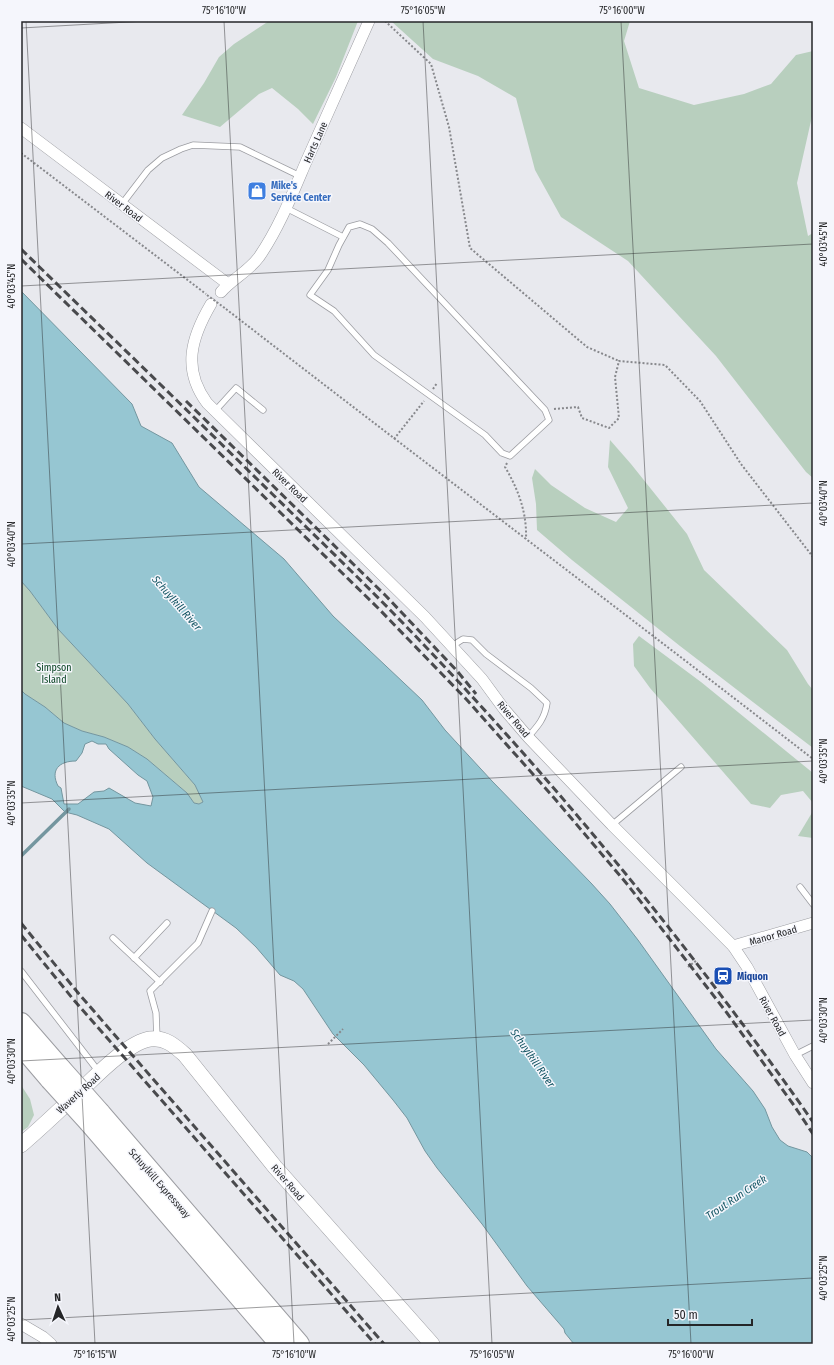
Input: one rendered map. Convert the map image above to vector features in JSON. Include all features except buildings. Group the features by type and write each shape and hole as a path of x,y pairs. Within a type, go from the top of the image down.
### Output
{"highway":[{"name":"Schuylkill Expressway","path":"21,1023 56,1074 280,1344"},
{"name":"Schuylkill Expressway","path":"21,1045 56,1074"},
{"name":"Schuylkill Expressway","path":"94,1118 299,1344"}],"street":[{"name":"Harts Lane","path":"224,288 246,272 258,259 268,244 286,208 369,21"},
{"name":"River Road","path":"21,128 122,204 224,288"},
{"name":"River Road","path":"209,300 192,347 191,361 193,373 195,383 200,394 214,411 425,617 482,679 504,709 528,737 612,825 733,946 747,967 795,1055 813,1083"},
{"name":"Manor Road","path":"733,946 813,923"},
{"name":"Waverly Road","path":"21,1145 122,1054 137,1044 150,1039 157,1039"},
{"name":"River Road","path":"157,1039 170,1043 185,1055 275,1167 432,1344"},
{"path":"21,1324 43,1337 51,1344"}],"lane":[{"path":"122,204 148,170 162,158 193,145 240,147 300,176"},
{"path":"286,208 343,237"},
{"path":"360,224 372,229 388,243 545,410 549,420 510,456 502,453 485,435 374,355 334,311 310,295 328,270 343,237 349,228 360,224"},
{"path":"214,411 236,388 263,410"},
{"path":"452,646 459,640 472,640 486,654 531,688 547,703 542,720 528,737"},
{"path":"612,825 681,767"},
{"path":"800,887 813,904"},
{"path":"157,1039 156,1013 150,991 198,943 212,911"},
{"path":"134,958 167,923"},
{"path":"113,938 160,982"},
{"path":"21,971 100,1073"},
{"path":"795,1055 813,1046"}],"path":[{"path":"386,21 431,64 449,127 470,248 586,347 619,361 665,365 700,401 741,464 813,558"},
{"path":"21,153 209,300 226,309 813,759"},
{"path":"545,410 578,407 582,418 609,428 619,418 614,377 619,361"},
{"path":"394,439 437,383"},
{"path":"510,456 505,466 516,484 523,506 527,529 526,539"},
{"path":"688,967 697,960"},
{"path":"328,1044 343,1029"}],"green space":[{"path":"269,21 358,21 336,77 313,124 298,109 272,88 259,94 220,127 182,115 204,83 219,57 234,44"},
{"path":"391,21 630,21 624,41 639,88 694,105 744,94 771,84 796,55 813,51 813,112 797,183 808,236 813,233 813,478 806,472 716,356 628,261 561,217 535,170 516,98 478,76 433,59"},
{"path":"610,440 687,534 704,570 787,650 813,690 813,748 680,646 572,560 537,530 536,504 532,478 535,469 551,485 585,508 616,522 628,508 608,467"},
{"name":"Simpson Island","path":"21,581 58,629 128,704 155,739 195,785 203,802 199,804 194,803 187,793 147,759 128,747 64,723 21,690"},
{"path":"639,636 701,682 813,773 813,803 803,791 781,795 770,808 751,804 650,688 634,666 633,644"},
{"path":"813,811 813,838 798,836"},
{"path":"21,1085 30,1099 34,1115 28,1127 21,1132"}],"water":[{"path":"21,291 132,404 141,426 172,443 199,487 284,559 333,616 422,700 445,730 492,781 591,883 610,904 638,940 716,1049 753,1091 765,1109 772,1127 780,1140 788,1146 807,1152 812,1157 813,1344 574,1344 565,1333 564,1329 527,1286 482,1224 437,1168 425,1151 407,1118 364,1065 333,1034 303,989 294,981 280,975 256,947 236,928 147,863 109,829 77,815 65,812 52,799 21,786 21,690 64,723 128,747 147,759 187,793 194,803 199,804 203,802 195,785 155,739 128,704 58,629 21,581","holes":["92,741 98,744 106,744 109,749 138,775 147,781 153,797 151,806 135,803 109,788 104,791 94,792 78,804 64,804 61,788 58,786 56,780 56,771 61,765 70,761 76,761 82,753 85,744"]}],"waterway":[{"path":"21,856 69,809"}],"railway":[{"path":"21,249 362,582 476,700 578,816 675,936 722,997 813,1122"},
{"path":"21,259 378,608 467,700 555,799 627,884 727,1013 813,1134"},
{"path":"186,401 386,596 458,672 476,694"},
{"path":"21,923 79,994 384,1344"},
{"path":"21,935 73,999 375,1344"}],"place":[{"name":"Mike's Service Center","path":"257,191"},
{"name":"Miquon","path":"723,976"}],"water label":[{"name":"Schuylkill River","path":"177,603"},
{"name":"Schuylkill River","path":"533,1058"},
{"name":"Trout Run Creek","path":"736,1197"}]}
